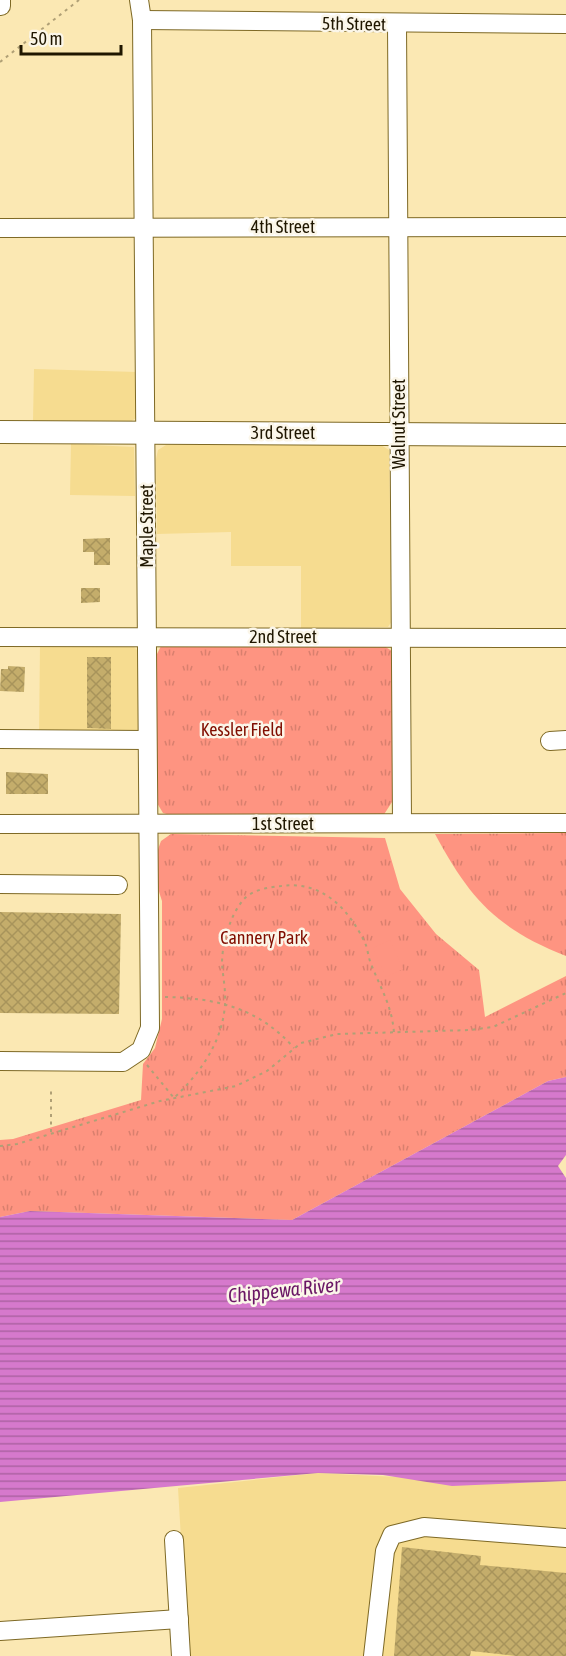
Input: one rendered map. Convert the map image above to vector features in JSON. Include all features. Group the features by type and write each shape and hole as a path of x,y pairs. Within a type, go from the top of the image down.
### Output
{"main road":[{"name":"3rd Street","path":"0,432 566,435"}],"street":[{"path":"1,0 1,6"},
{"name":"Maple Street","path":"139,0 142,20 147,432 146,740 150,1028 144,1058"},
{"name":"5th Street","path":"142,20 566,24"},
{"name":"Walnut Street","path":"397,24 402,823"},
{"name":"4th Street","path":"0,228 566,227"},
{"name":"2nd Street","path":"0,637 566,638"},
{"path":"0,739 146,740"},
{"name":"1st Street","path":"0,824 566,823"},
{"path":"0,884 118,885"},
{"path":"0,1061 123,1062 144,1058"},
{"path":"373,1656 385,1551 392,1535 424,1527 566,1538"},
{"path":"174,1540 182,1656"},
{"path":"0,1631 179,1619"}],"path":[{"path":"0,62 79,0"},
{"path":"174,1098 194,1079 216,1042 225,1003 222,960 226,937 245,898 264,888 304,886 321,890 337,902 354,923 367,945 372,967 392,1012 394,1033"},
{"path":"0,1146 51,1134 174,1098 244,1083 267,1071 294,1048 318,1037 337,1034 493,1027 566,993"},
{"path":"165,997 197,998 225,1003 267,1023 294,1048"},
{"path":"144,1058 174,1098"},
{"path":"51,1087 51,1134"}],"shaded area":[{"path":"34,369 137,372 136,418 130,422 33,421"},
{"path":"71,444 134,447 135,496 70,495"},
{"path":"166,445 381,445 389,450 392,621 388,627 301,628 301,566 231,566 231,532 157,534 156,459 158,450"},
{"path":"40,646 133,646 139,652 139,737 39,736"},
{"path":"318,1473 513,1483 566,1481 566,1656 188,1656 178,1488"}],"green space":[{"name":"Kessler Field","path":"161,646 384,646 392,651 392,802 383,816 170,815 163,813 157,803 157,654"},
{"path":"566,833 566,956 521,934 487,909 460,877 435,834"},
{"name":"Cannery Park","path":"171,834 385,838 400,889 436,934 479,970 485,1017 566,976 566,1077 548,1081 292,1220 30,1211 0,1217 0,1140 13,1139 141,1100 143,1064 155,1048 162,1019 162,901 156,879 156,863 161,841"},
{"path":"390,940 403,969 386,977 373,948"}],"water":[{"name":"Chippewa River","path":"566,1077 566,1155 558,1166 566,1178 566,1481 452,1486 383,1475 318,1473 0,1502 0,1217 30,1211 292,1220 548,1081"}],"building":[{"path":"110,538 110,565 94,565 94,552 83,552 83,539"},
{"path":"81,588 100,588 100,602 81,603"},
{"path":"87,657 111,657 111,729 87,728"},
{"path":"8,666 25,667 24,692 0,691 1,669 8,669"},
{"path":"6,772 48,774 48,794 6,794"},
{"path":"0,912 121,914 119,1014 0,1013"},
{"path":"402,1547 481,1556 480,1565 566,1573 566,1656 516,1656 471,1651 470,1656 394,1656"}]}
